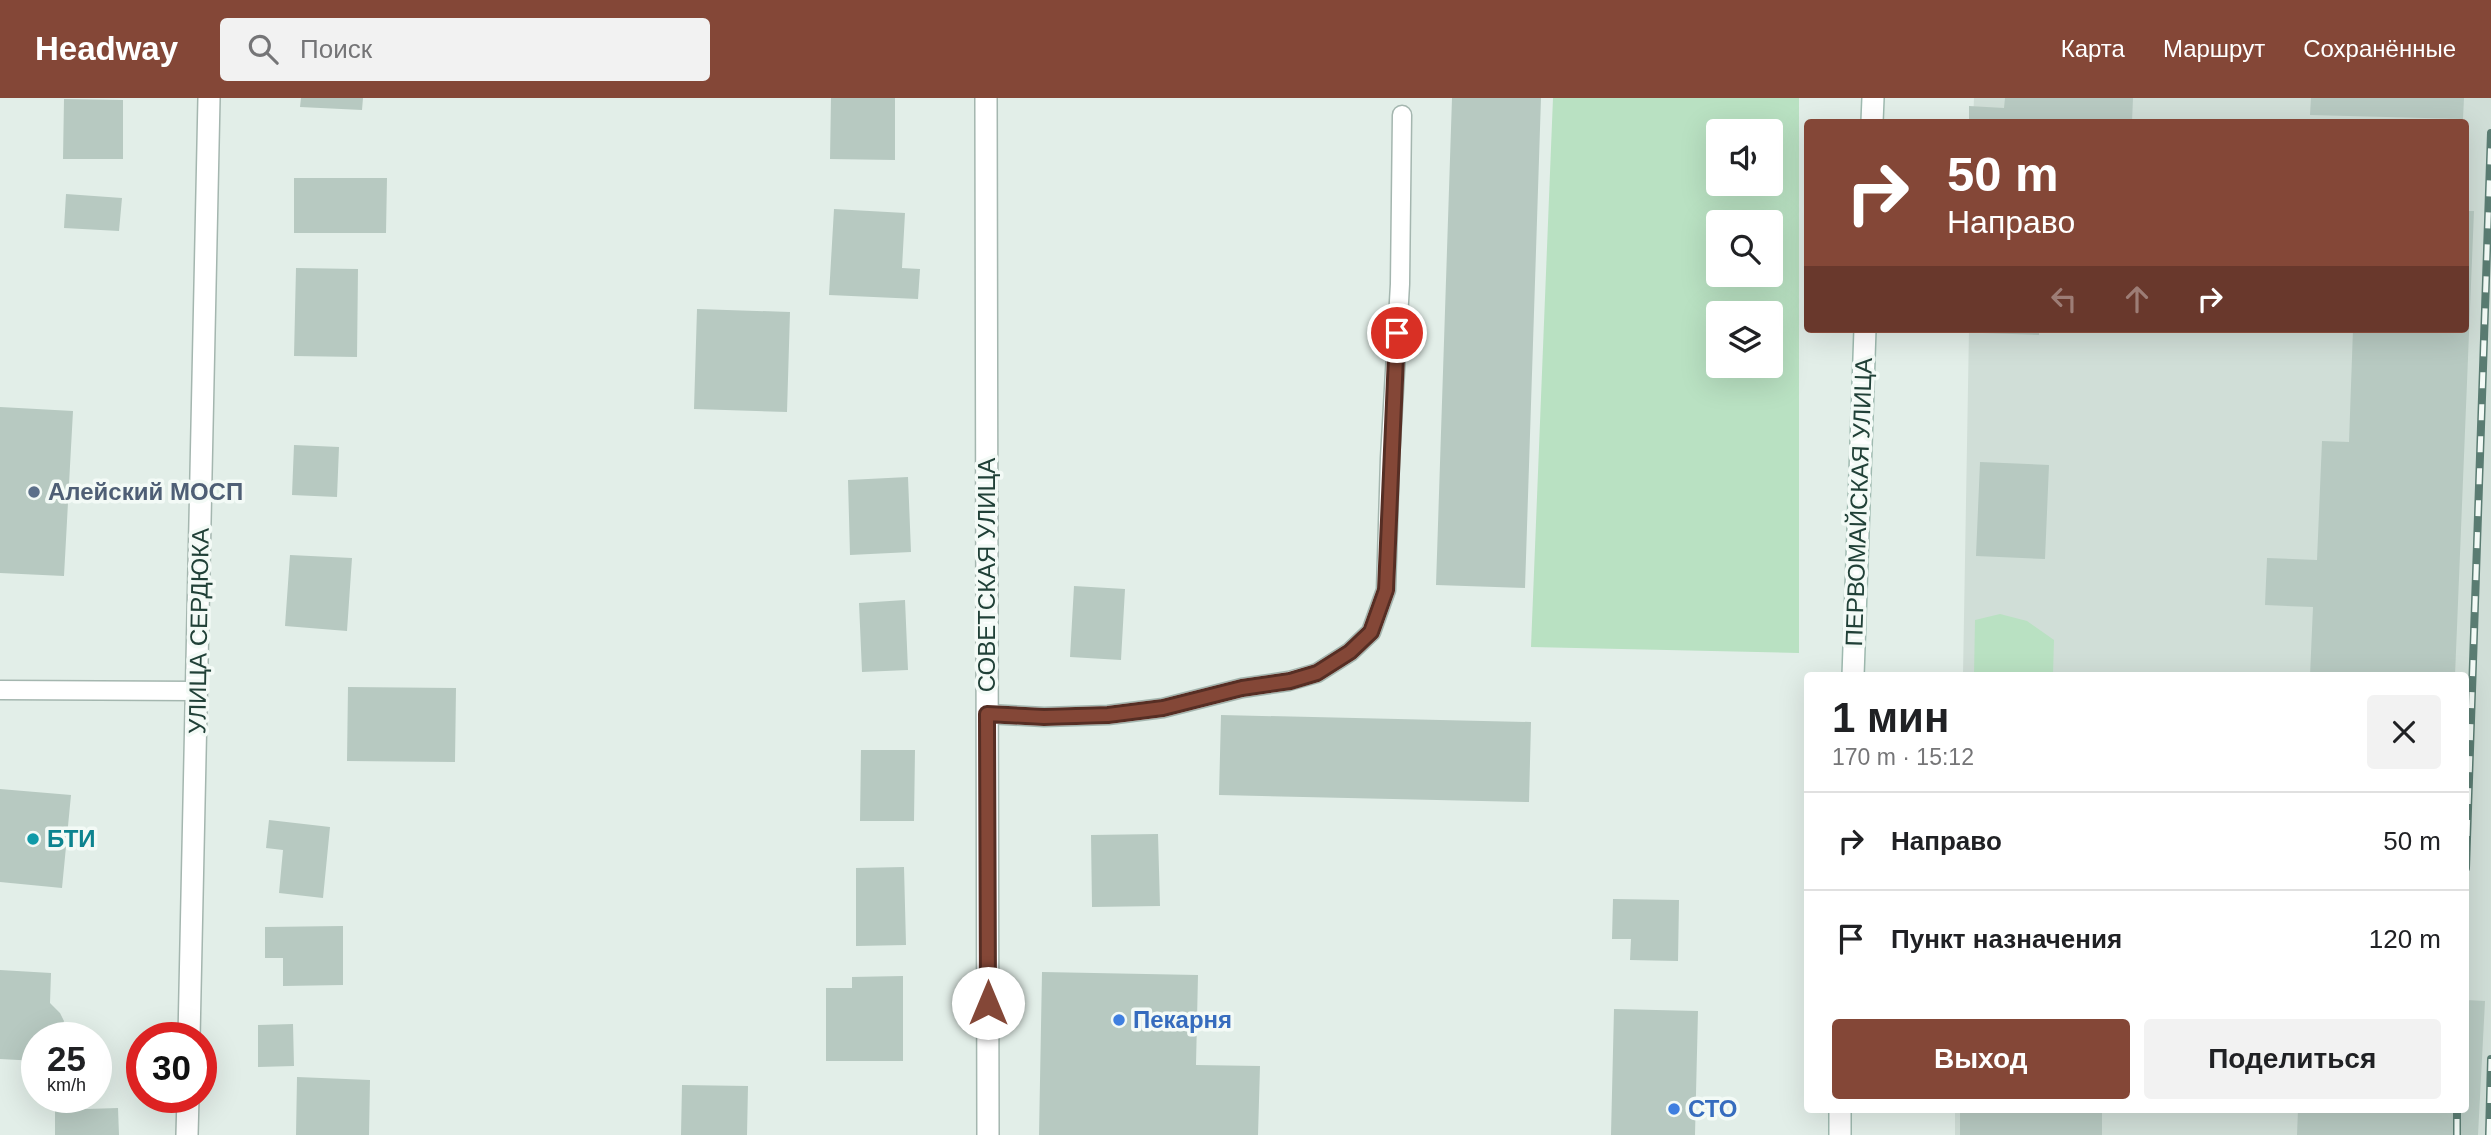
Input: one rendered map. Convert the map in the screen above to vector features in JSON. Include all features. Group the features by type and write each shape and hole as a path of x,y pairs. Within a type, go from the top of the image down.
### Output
{"street":[{"name":"УЛИЦА СЕРДЮКА","path":"189,1022 209,98"},
{"name":"СОВЕТСКАЯ УЛИЦА","path":"986,98 988,1135"},
{"path":"1872,119 1873,98"},
{"name":"ПЕРВОМАЙСКАЯ УЛИЦА","path":"1853,672 1865,333"},
{"path":"187,1135 188,1113"},
{"path":"1840,1113 1840,1135"}],"lane":[{"path":"987,714 1057,717 1108,715 1163,708 1242,688 1290,681 1317,673 1350,652 1371,632 1386,590 1399,284 1402,115"},
{"path":"0,690 198,691"}],"shaded area":[{"path":"1974,98 2491,98 2491,1135 1955,1135 1955,1113 2469,1113 2469,672 1963,672 1969,333 2469,333 2469,119 1973,119"}],"green space":[{"path":"1553,98 1799,98 1799,653 1531,647"},
{"path":"2000,614 2027,621 2054,640 2053,672 1974,672 1975,620"}],"building":[{"path":"301,98 363,98 362,110 300,107"},
{"path":"831,98 895,98 895,160 830,159"},
{"path":"1452,98 1541,98 1525,588 1436,585"},
{"path":"2005,98 2133,98 2132,119 1969,119 1969,106 2004,108"},
{"path":"2311,98 2464,98 2463,119 2310,115"},
{"path":"64,99 123,100 123,159 63,159"},
{"path":"294,178 387,178 386,233 294,233"},
{"path":"66,194 122,198 119,231 64,228"},
{"path":"834,209 905,213 902,268 920,269 918,299 829,295"},
{"path":"2469,211 2474,211 2455,672 2310,672 2313,607 2265,605 2267,558 2317,560 2322,441 2349,442 2353,333 2469,333"},
{"path":"296,268 358,269 357,357 294,356"},
{"path":"697,309 790,312 787,412 694,409"},
{"path":"1983,333 2039,333 2039,335"},
{"name":"Алейский МОСП","path":"0,407 73,411 64,576 0,573"},
{"path":"294,445 339,447 337,497 292,495"},
{"path":"1980,462 2049,465 2045,559 1976,556"},
{"path":"908,477 911,552 850,555 848,480"},
{"path":"290,555 352,558 347,631 285,626"},
{"path":"1074,586 1125,589 1121,660 1070,657"},
{"path":"905,600 908,670 862,672 859,603"},
{"path":"348,687 456,688 455,762 347,761"},
{"path":"1221,715 1531,722 1529,802 1219,795"},
{"path":"861,750 915,750 914,821 860,821"},
{"name":"БТИ","path":"0,789 71,795 62,888 0,882"},
{"path":"269,820 330,827 323,898 279,893 283,850 266,848"},
{"path":"1158,834 1160,906 1092,907 1091,835"},
{"path":"904,867 906,945 856,946 856,868"},
{"path":"1613,899 1679,900 1678,961 1630,960 1631,939 1612,939"},
{"path":"343,926 343,985 283,986 283,958 265,958 265,927"},
{"path":"0,970 51,973 50,1003 60,1013 64,1022 21,1022 21,1060 0,1059"},
{"name":"Пекарня","path":"1042,972 1198,975 1196,1065 1260,1066 1258,1135 1039,1135"},
{"path":"903,976 903,1061 826,1061 826,988 852,988 852,977"},
{"path":"2469,1000 2485,1001 2478,1135 2297,1135 2298,1113 2469,1113"},
{"path":"1614,1009 1698,1011 1695,1135 1611,1135"},
{"path":"293,1024 294,1066 258,1067 258,1025"},
{"path":"297,1077 370,1080 369,1135 296,1135"},
{"path":"682,1085 748,1086 747,1135 681,1135"},
{"path":"112,1108 118,1108 119,1135 55,1135 55,1113 112,1113"},
{"path":"1960,1113 2102,1113 2102,1135 1960,1135"}],"railway":[{"path":"2469,780 2491,133"},
{"path":"2489,1135 2491,1059"},
{"path":"2457,1113 2457,1135"}],"place":[{"name":"Алейский МОСП","path":"34,492"},
{"name":"БТИ","path":"33,839"},
{"name":"Пекарня","path":"1119,1020"},
{"name":"СТО","path":"1674,1109"}],"route":[{"path":"988,1003 987,714 1044,717 1108,715 1163,708 1317,673 1350,652 1371,632 1386,590 1397,333"}]}
